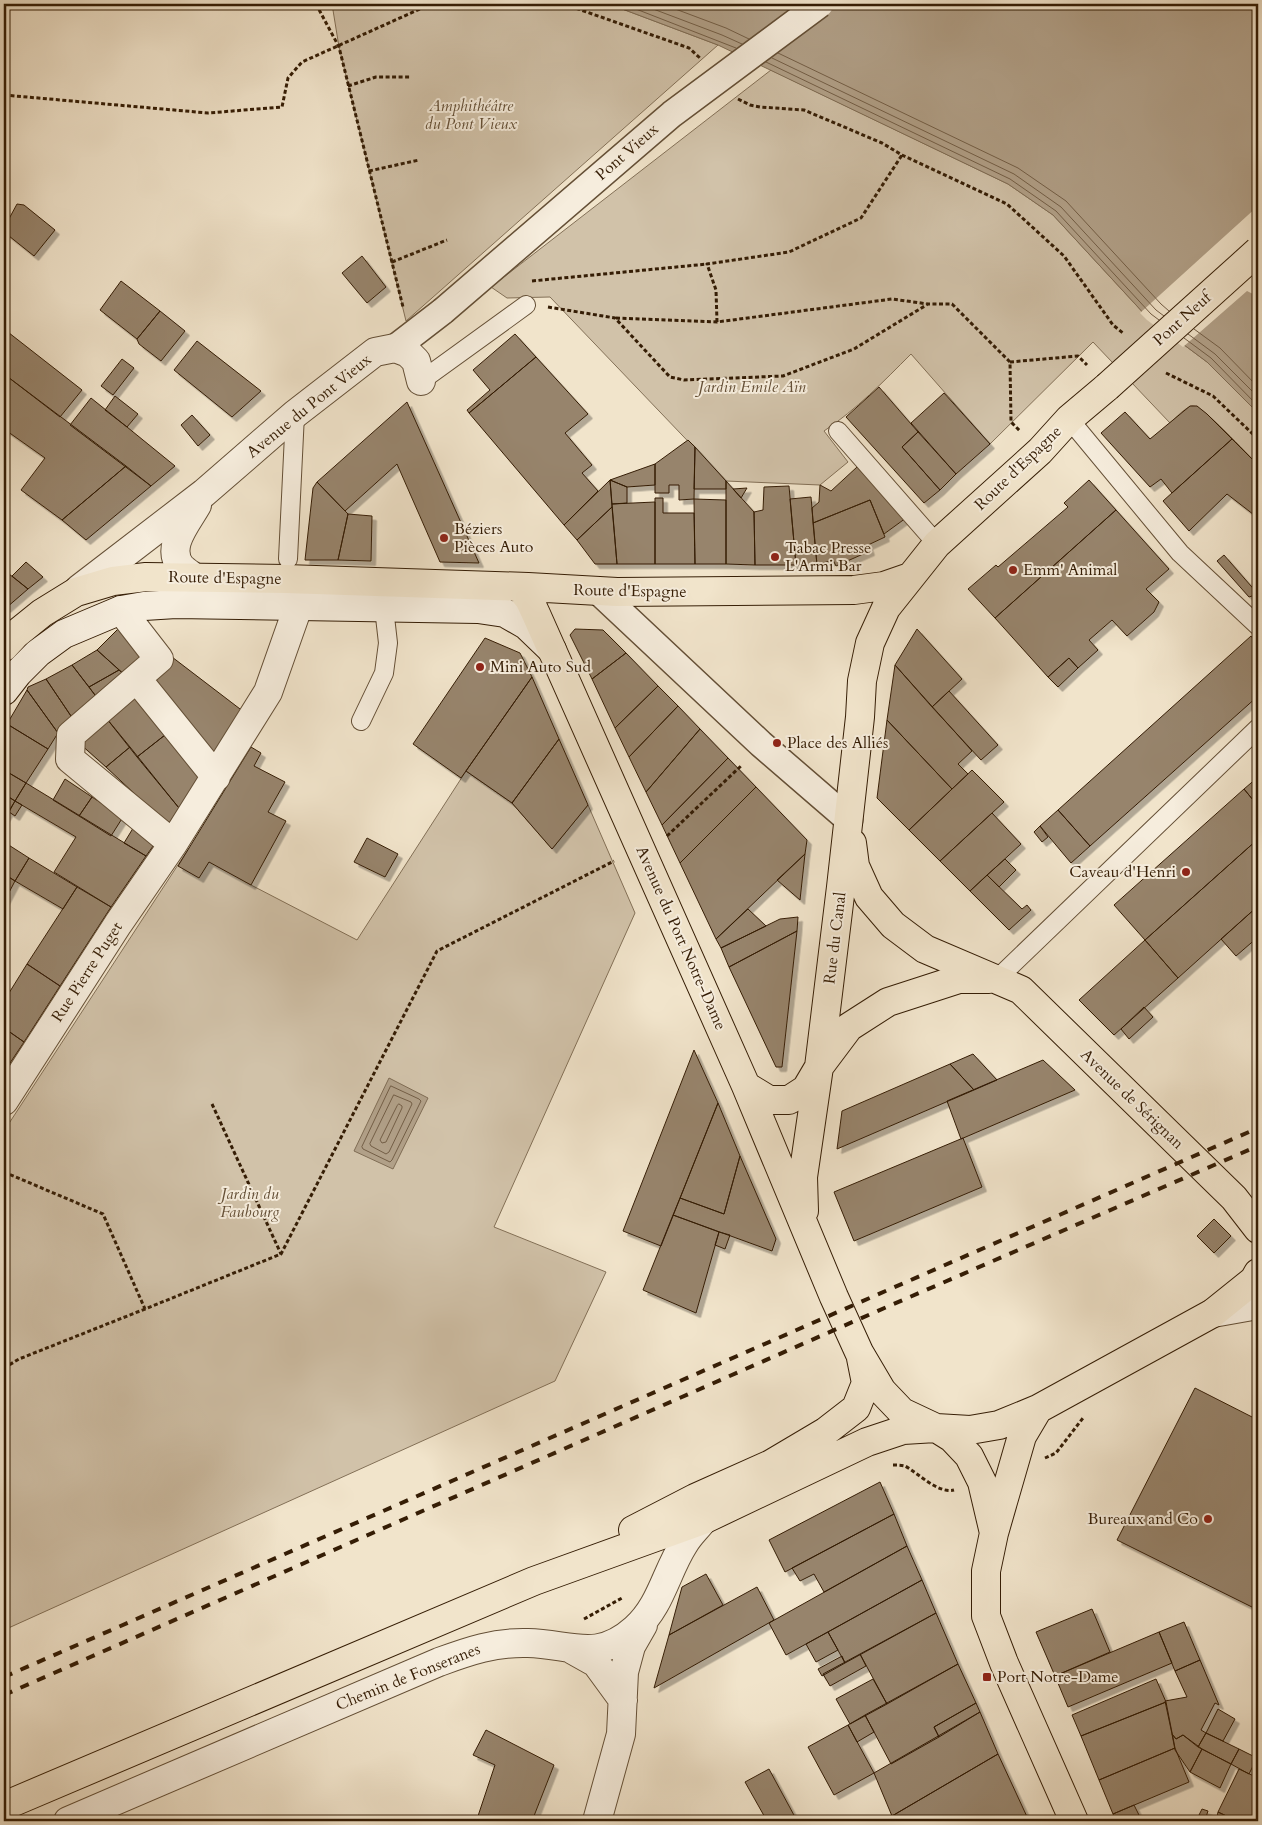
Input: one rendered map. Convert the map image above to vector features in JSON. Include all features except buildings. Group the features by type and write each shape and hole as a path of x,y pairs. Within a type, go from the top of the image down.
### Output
{"main road":[{"name":"Pont Neuf","path":"1106,387 1258,251"},
{"name":"Route d'Espagne","path":"76,592 112,581 146,577 518,587 598,591 854,590 884,586 910,577 937,544 1040,451 1069,419 1106,387"},
{"name":"Rue du Canal","path":"746,1086 769,1100 789,1100 806,1089 819,1067 849,820 862,681 870,643 886,608 910,577"},
{"name":"Avenue du Port Notre-Dame","path":"518,587 529,599 641,847 746,1086 859,1352 882,1391 902,1412 952,1438 969,1456 982,1482 994,1533"},
{"name":"Avenue du Pont Vieux","path":"8,635 76,592"},
{"name":"Avenue de Sérignan","path":"849,820 855,866 869,898 893,924 925,948 1021,990 1234,1198 1258,1229"},
{"name":"Avenue de Sérignan","path":"819,1067 849,1027 888,1002 959,979 997,979"},
{"name":"Avenue du Port Notre-Dame","path":"805,1228 803,1177 819,1067"},
{"path":"4,1806 534,1581 703,1520 867,1442 903,1430 936,1428 970,1430 998,1425 1038,1409 1212,1313 1254,1280 1258,1273"},
{"path":"534,1581 695,1498 771,1464 826,1432 856,1408 866,1383 859,1352"},
{"name":"Avenue du Port Notre-Dame","path":"1038,1409 1022,1436 994,1533 986,1571 986,1616 1004,1663 1074,1821"}],"street":[{"name":"Pont Vieux","path":"443,310 672,114 820,4"},
{"name":"Avenue du Pont Vieux","path":"76,592 204,493 295,414 375,352 405,341 443,310"},
{"path":"405,341 408,352 416,361 421,381"},
{"name":"Avenue du Pont Vieux","path":"194,577 181,567 176,556 175,545 204,493"},
{"path":"598,591 761,744 849,820"},
{"name":"Route d'Espagne","path":"4,691 18,673 38,653 64,634 132,608 176,604 478,609"},
{"name":"Rue Pierre Puget","path":"4,1101 118,924 173,844 268,692 298,607"},
{"path":"132,608 159,659 71,735 70,759 173,844"},
{"name":"Avenue du Port Notre-Dame","path":"478,609 505,613 526,625 552,650"},
{"path":"137,679 216,776"},
{"path":"1212,1313 1258,1304"},
{"name":"Chemin de Fonseranes","path":"68,1821 439,1662 484,1646 528,1643 595,1650 616,1643 636,1628 654,1607 684,1544 703,1520"},
{"path":"597,1821 621,1734 624,1672 631,1646 654,1607"},
{"path":"571,1649 596,1663 623,1700"}],"lane":[{"path":"421,381 526,305"},
{"path":"288,559 295,414"},
{"path":"1069,419 1180,553 1258,626"},
{"path":"838,431 937,544"},
{"path":"132,608 179,595 218,593 483,598 518,587"},
{"path":"361,721 384,673 388,643 384,608"},
{"path":"997,979 1258,728"}],"path":[{"path":"316,4 339,46 406,321 405,341"},
{"path":"4,95 208,113 282,107 288,78 302,62 432,4"},
{"path":"564,4 689,48 701,58"},
{"path":"348,86 376,77 410,77"},
{"path":"732,93 737,99 750,105 804,110 882,143 902,155 1007,204 1064,256 1113,325 1126,337"},
{"path":"526,282 707,264 789,252 861,218 902,155"},
{"path":"369,171 420,160"},
{"path":"392,262 447,240"},
{"path":"707,264 716,290 717,322"},
{"path":"526,305 561,308 615,318 717,322 892,299 928,304 952,304 1010,362 1011,422 1040,451"},
{"path":"615,318 670,377 684,380 783,376 854,349 928,304"},
{"path":"1010,362 1078,356 1106,387"},
{"path":"1160,367 1166,373 1213,396 1258,439"},
{"path":"641,847 664,839 737,770 761,744"},
{"path":"4,1368 19,1359 281,1254 437,951 597,870"},
{"path":"212,1104 281,1254"},
{"path":"4,1172 103,1214 145,1308"}],"green space":[{"name":"Amphithéâtre du Pont Vieux","path":"332,4 609,4 718,45 406,321 339,47"},
{"name":"Jardin Emile Aïn","path":"771,70 1008,184 1053,215 1148,318 1207,362 1258,413 1258,465 1215,421 1197,408 1189,407 1170,423 1093,342 990,444 911,354 859,404 824,431 848,462 820,485 726,481 550,297 507,298 491,287"},
{"name":"Jardin du Faubourg","path":"466,771 512,803 552,849 588,805 635,913 494,1227 606,1272 555,1381 4,1630 4,1131 189,848 251,885 357,940"}],"water":[{"path":"609,4 1258,4 1258,413 1207,362 1148,318 1053,215 1008,184 718,45"},
{"path":"389,1078 428,1098 393,1169 354,1151"}],"pier":[{"path":"1258,206 1258,293 1253,294 1247,291 1183,347 1140,313"}],"railway":[{"path":"4,1677 1258,1128"},
{"path":"4,1695 1258,1146"}],"place":[{"name":"Béziers Pièces Auto","path":"444,538"},
{"name":"Tabac Presse L'Armi Bar","path":"775,557"},
{"name":"Emm' Animal","path":"1013,570"},
{"name":"Mini Auto Sud","path":"480,667"},
{"name":"Place des Alliés","path":"777,743"},
{"name":"Caveau d'Henri","path":"1186,872"},
{"name":"Bureaux and Co","path":"1208,1519"},
{"name":"Port Notre-Dame","path":"987,1677"}]}
